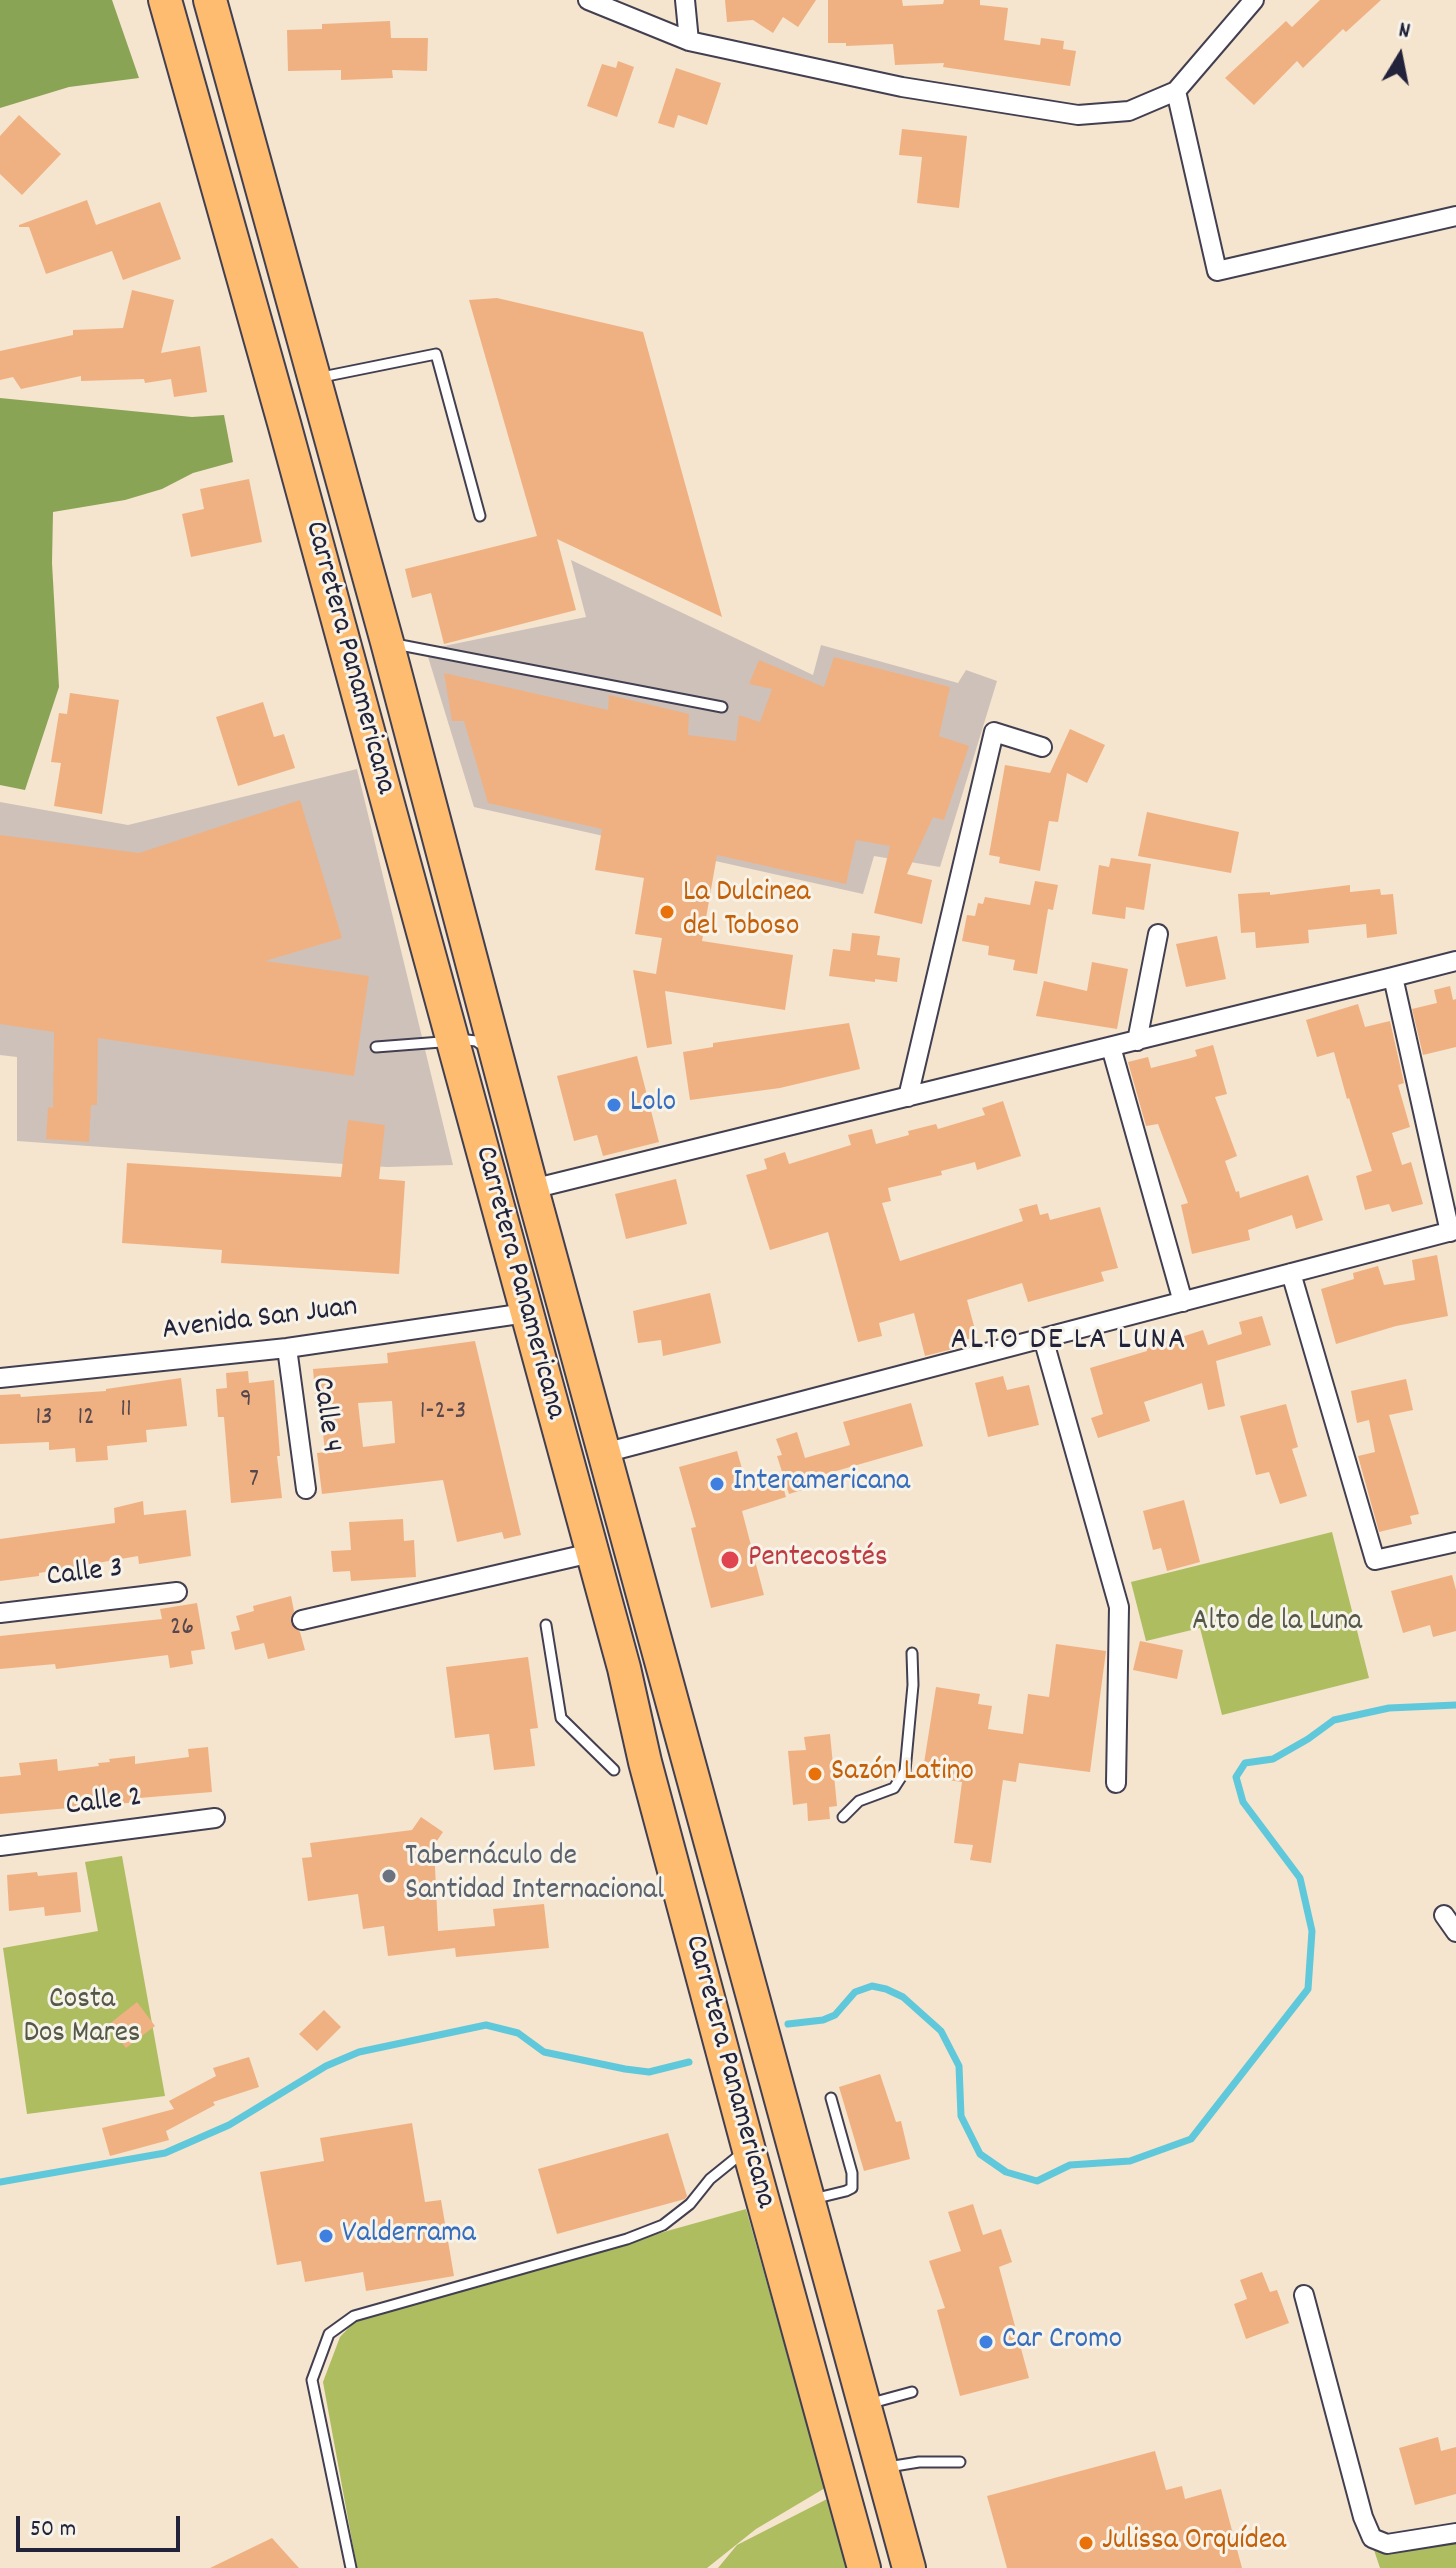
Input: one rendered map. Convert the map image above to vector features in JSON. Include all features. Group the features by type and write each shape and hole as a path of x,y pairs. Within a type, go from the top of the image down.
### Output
{"highway":[{"name":"Carretera Panamericana","path":"165,0 496,1057 909,2568"},
{"name":"Carretera Panamericana","path":"210,0 314,378 367,648 452,1041 624,1668 645,1762 864,2568"},
{"path":"530,1328 575,1431 584,1442 604,1453 593,1477 593,1489 621,1599 624,1668"}],"street":[{"path":"588,0 689,41 902,87 1078,115 1129,111 1176,91 1254,0"},
{"path":"685,0 689,41"},
{"path":"1176,91 1217,271 1456,216"},
{"path":"908,1097 994,732 1042,747"},
{"path":"1137,1041 1158,934"},
{"path":"532,1189 1456,961"},
{"path":"604,1453 1453,1231 1393,977"},
{"path":"1111,1047 1183,1302"},
{"path":"1291,1273 1375,1560 1456,1542"},
{"name":"Avenida San Juan","path":"0,1378 287,1348 530,1328"},
{"path":"1043,1338 1119,1607 1116,1783"},
{"name":"Calle 4","path":"287,1348 306,1489"},
{"path":"302,1620 591,1553"},
{"name":"Calle 3","path":"0,1613 177,1592"},
{"name":"Calle 2","path":"0,1846 215,1818"},
{"path":"1444,1915 1456,1932"},
{"path":"1304,2295 1363,2517 1372,2538 1387,2544 1456,2533"}],"lane":[{"path":"314,378 436,354 480,516"},
{"path":"367,648 722,707"},
{"path":"376,1047 476,1041 496,1057"},
{"path":"546,1625 561,1718 614,1770"},
{"path":"843,1817 859,1801 894,1788 905,1771 913,1685 912,1653"},
{"path":"809,2201 852,2188 852,2173 831,2098"},
{"path":"351,2568 312,2380 329,2334 354,2316 627,2239 663,2225 690,2204 710,2179 736,2158 750,2154"},
{"path":"865,2404 912,2392"},
{"path":"882,2468 919,2462 960,2462"}],"shaded area":[{"path":"571,560 813,675 821,645 958,683 966,670 997,681 940,867 874,856 863,894 474,807 425,647 444,646 586,617"},
{"path":"357,769 453,1165 387,1167 17,1141 17,1057 0,1055 0,802 128,825"}],"green space":[{"path":"0,0 112,0 139,78 69,87 0,108"},
{"path":"0,398 192,417 224,415 233,462 193,473 162,489 125,500 53,512 52,563 59,687 25,790 0,785"},
{"name":"Alto de la Luna","path":"1332,1532 1369,1678 1222,1715 1200,1628 1146,1641 1131,1582"},
{"name":"Costa Dos Mares","path":"122,1856 165,2096 27,2114 3,1948 98,1931 85,1862"},
{"path":"746,2209 825,2488 756,2529 707,2568 357,2568 323,2382 340,2337 359,2317"},
{"path":"831,2497 849,2568 718,2568 737,2545"},
{"path":"1456,2540 1456,2568 1380,2568 1374,2550"}],"building":[{"path":"725,0 816,0 798,27 783,17 773,33 753,20 727,22"},
{"path":"828,0 902,0 903,6 943,4 944,0 980,0 980,5 1008,8 1004,40 1040,45 1041,38 1064,41 1063,49 1076,51 1070,86 943,67 944,63 895,65 893,44 846,46 846,43 828,43"},
{"path":"1320,0 1381,0 1346,32 1343,29 1303,68 1297,61 1254,105 1225,78 1286,21 1292,27"},
{"path":"390,21 391,38 428,38 427,71 392,70 393,78 341,80 341,70 288,71 287,30 322,29 322,24"},
{"path":"618,61 634,67 617,117 587,106 602,64 616,68"},
{"path":"676,68 721,83 707,125 678,115 674,128 658,123"},
{"path":"19,115 61,154 22,195 0,174 0,136"},
{"path":"902,129 967,136 959,208 917,203 922,157 899,155"},
{"path":"87,200 96,225 160,202 181,259 123,280 112,251 46,274 29,227 19,225"},
{"path":"132,290 174,300 161,353 200,346 207,392 174,397 171,379 145,383 144,379 81,381 81,376 21,389 13,377 0,380 0,351 73,335 73,330 123,328"},
{"path":"497,298 643,332 722,617 557,539 576,610 444,644 431,593 412,598 405,569 537,536 469,300"},
{"path":"249,479 262,542 191,557 182,514 204,509 200,489"},
{"path":"834,657 950,687 939,736 969,746 944,820 933,817 907,874 932,880 922,924 874,913 890,846 856,840 846,884 717,855 702,941 793,955 785,1010 665,991 672,1044 647,1048 633,970 656,974 662,938 635,934 644,878 595,870 602,829 488,803 464,721 452,721 444,673 608,710 609,695 689,714 688,735 736,741 739,715 760,722 772,689 749,684 759,660 824,687"},
{"path":"70,693 119,700 102,814 54,806 61,763 51,762 59,713 67,714"},
{"path":"263,702 274,737 284,734 295,768 238,786 216,717"},
{"path":"1070,729 1105,745 1087,783 1067,773 1058,822 1049,821 1040,871 999,863 1000,857 989,855 1005,765 1050,773"},
{"path":"300,800 342,938 265,961 369,976 354,1076 98,1038 97,1105 91,1105 89,1142 46,1139 48,1107 53,1108 54,1032 0,1024 0,835 139,853"},
{"path":"1147,812 1239,832 1231,873 1138,856"},
{"path":"1111,858 1151,864 1144,910 1126,907 1125,919 1092,914 1099,865 1109,867"},
{"path":"1035,881 1058,885 1053,910 1048,909 1037,974 1013,970 1015,960 988,955 989,946 962,941 967,915 975,916 978,903 983,904 985,897 1030,905"},
{"path":"1350,885 1350,892 1380,889 1381,895 1393,894 1397,934 1367,938 1366,924 1308,930 1309,943 1256,948 1255,932 1241,933 1238,894 1270,892 1270,895"},
{"path":"852,933 880,936 877,955 900,958 897,982 829,976 833,949 850,951"},
{"path":"1217,936 1226,979 1186,987 1176,944"},
{"path":"1092,962 1128,969 1117,1029 1036,1016 1044,981 1087,991"},
{"path":"1450,986 1453,1000 1456,999 1456,1047 1423,1055 1412,1009 1437,1003 1434,990"},
{"path":"1358,1004 1365,1027 1390,1021 1404,1083 1398,1085 1410,1127 1392,1133 1402,1165 1411,1162 1423,1204 1392,1212 1389,1204 1365,1210 1356,1176 1372,1171 1334,1052 1317,1057 1306,1020"},
{"path":"849,1023 860,1069 780,1088 690,1100 683,1052 713,1047 713,1043"},
{"path":"1213,1045 1227,1094 1215,1097 1237,1156 1225,1161 1236,1192 1239,1191 1240,1198 1308,1175 1323,1220 1296,1229 1292,1215 1248,1230 1250,1240 1192,1254 1181,1205 1188,1203 1158,1124 1146,1126 1128,1062 1148,1057 1151,1068 1197,1056 1195,1050"},
{"path":"637,1056 659,1142 603,1156 597,1135 574,1141 557,1076"},
{"path":"1003,1101 1021,1156 977,1170 975,1162 941,1171 942,1175 888,1188 891,1201 882,1203 900,1261 1023,1221 1019,1209 1037,1204 1040,1215 1048,1213 1050,1220 1100,1207 1118,1268 1101,1272 1104,1281 1028,1302 1022,1283 967,1300 977,1337 955,1342 957,1348 925,1356 914,1313 879,1323 882,1336 858,1342 828,1232 770,1250 746,1175 767,1169 764,1159 785,1152 789,1164 851,1145 848,1135 872,1129 876,1144 909,1135 908,1131 936,1124 938,1129 985,1115 982,1108"},
{"path":"348,1120 385,1125 379,1179 405,1181 399,1274 221,1263 222,1250 122,1243 127,1163 341,1177"},
{"path":"676,1179 687,1224 626,1239 615,1194"},
{"path":"1437,1255 1448,1316 1396,1326 1336,1344 1321,1289 1354,1279 1353,1273 1378,1266 1384,1285 1415,1280 1412,1260"},
{"path":"710,1293 721,1343 663,1356 661,1340 638,1343 633,1311"},
{"path":"1262,1316 1271,1345 1216,1361 1225,1406 1208,1410 1202,1383 1144,1402 1150,1421 1098,1438 1091,1418 1103,1414 1090,1368 1203,1330 1208,1345 1242,1334 1239,1322"},
{"path":"475,1341 521,1535 504,1539 502,1532 457,1542 443,1480 322,1494 317,1453 325,1452 320,1406 316,1407 313,1369 388,1363 387,1353","holes":["392,1401 395,1443 363,1447 358,1403"]},
{"path":"248,1371 249,1383 274,1380 282,1498 231,1503 224,1417 218,1417 216,1389 227,1388 226,1373"},
{"path":"1003,1376 1007,1390 1029,1385 1039,1425 988,1437 975,1383"},
{"path":"181,1378 187,1426 146,1430 147,1442 107,1446 108,1460 76,1462 75,1448 49,1450 49,1442 0,1444 0,1395 20,1394 21,1397 106,1391"},
{"path":"1406,1379 1413,1410 1389,1415 1419,1514 1410,1516 1412,1524 1379,1532 1358,1456 1375,1452 1369,1420 1357,1423 1351,1391"},
{"path":"911,1403 923,1446 812,1478 815,1486 789,1494 777,1456 782,1455 776,1439 797,1432 805,1458 850,1445 843,1422"},
{"path":"1286,1404 1298,1447 1292,1449 1307,1496 1280,1504 1269,1472 1256,1475 1240,1416"},
{"path":"737,1451 748,1490 781,1480 786,1497 742,1511 764,1595 711,1608 691,1528 696,1527 679,1467"},
{"path":"1184,1500 1200,1562 1167,1571 1161,1548 1153,1550 1143,1511"},
{"path":"143,1501 144,1515 186,1510 191,1556 139,1564 138,1556 0,1581 0,1539 115,1523 114,1508"},
{"path":"403,1519 404,1541 414,1540 416,1577 351,1581 350,1571 333,1572 331,1551 351,1550 349,1522"},
{"path":"1452,1575 1456,1590 1456,1631 1433,1637 1430,1625 1403,1633 1391,1591"},
{"path":"291,1596 294,1611 291,1623 300,1632 305,1650 268,1659 264,1643 235,1650 231,1632 240,1630 236,1616 254,1611 253,1606"},
{"path":"197,1603 205,1649 191,1651 193,1664 170,1668 168,1655 56,1669 55,1664 0,1669 0,1636 162,1619 160,1609"},
{"path":"1140,1641 1183,1650 1177,1679 1133,1670"},
{"path":"1056,1644 1106,1651 1090,1772 1019,1763 1016,1782 1003,1780 991,1863 970,1860 973,1845 954,1843 962,1782 922,1776 936,1687 980,1694 978,1704 992,1706 988,1729 1023,1734 1028,1694 1049,1697"},
{"path":"528,1657 538,1728 530,1729 535,1766 494,1770 489,1734 455,1738 446,1667"},
{"path":"830,1734 837,1806 829,1807 830,1819 808,1821 807,1803 793,1805 788,1751 806,1750 804,1737"},
{"path":"208,1747 212,1792 139,1798 139,1802 0,1814 0,1777 21,1775 19,1763 57,1759 58,1771 99,1766 98,1763 110,1762 109,1759 135,1756 135,1764 189,1757 188,1749"},
{"path":"421,1817 443,1832 434,1845 438,1931 495,1926 493,1909 544,1904 549,1948 456,1957 455,1948 388,1956 384,1926 363,1929 358,1894 308,1901 302,1858 312,1857 310,1843 412,1830"},
{"path":"37,1872 38,1876 77,1872 81,1912 45,1916 44,1907 9,1911 7,1875"},
{"path":"137,2002 155,2026 126,2048 108,2025"},
{"path":"324,2010 341,2027 317,2051 299,2034"},
{"path":"249,2057 259,2087 213,2102 215,2105 166,2131 169,2140 110,2156 102,2128 174,2109 169,2101 216,2076 213,2068"},
{"path":"880,2074 896,2122 901,2121 910,2159 864,2171 839,2087"},
{"path":"412,2123 425,2202 441,2200 454,2276 366,2291 363,2272 305,2282 301,2261 277,2265 260,2172 324,2161 320,2138"},
{"path":"668,2133 687,2196 685,2199 557,2234 538,2169"},
{"path":"973,2204 983,2235 1001,2229 1012,2262 999,2267 1029,2378 960,2396 937,2310 945,2308 929,2261 961,2251 948,2212"},
{"path":"1262,2272 1270,2292 1277,2290 1289,2323 1246,2339 1234,2304 1247,2299 1240,2280"},
{"path":"1438,2437 1441,2451 1456,2447 1456,2494 1415,2505 1399,2448"},
{"path":"1155,2451 1166,2490 1182,2486 1185,2499 1221,2489 1242,2568 1007,2568 987,2496"},
{"path":"272,2538 299,2568 210,2568"}],"waterway":[{"path":"788,2024 823,2020 835,2015 855,1992 872,1986 903,1997 941,2031 959,2066 961,2116 980,2154 1006,2172 1037,2181 1070,2165 1130,2161 1191,2139 1308,1989 1312,1931 1300,1878 1243,1802 1236,1777 1245,1763 1273,1759 1334,1720 1389,1708 1456,1705"},
{"path":"0,2182 165,2153 229,2125 326,2066 359,2052 486,2025 518,2033 544,2052 625,2069 649,2072 689,2062"}],"place":[{"name":"La Dulcinea del Toboso","path":"667,912"},
{"name":"Lolo","path":"614,1105"},
{"name":"Interamericana","path":"717,1484"},
{"name":"Pentecostés","path":"730,1560"},
{"name":"Sazón Latino","path":"815,1774"},
{"name":"Tabernáculo de Santidad Internacional","path":"389,1876"},
{"name":"Valderrama","path":"326,2236"},
{"name":"Car Cromo","path":"986,2342"},
{"name":"Julissa Orquídea","path":"1086,2543"}],"district":[{"name":"ALTO DE LA LUNA","path":"1069,1343"}]}
